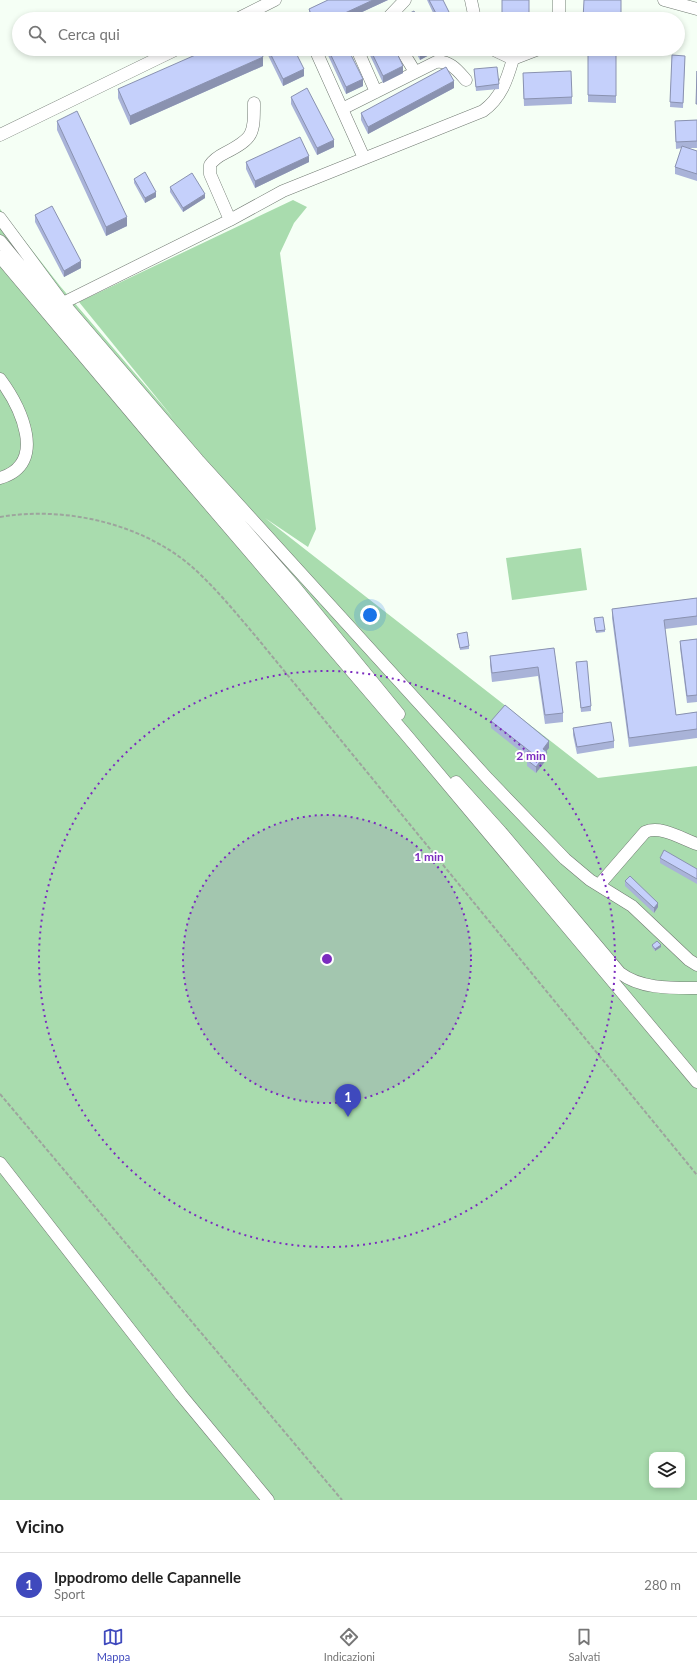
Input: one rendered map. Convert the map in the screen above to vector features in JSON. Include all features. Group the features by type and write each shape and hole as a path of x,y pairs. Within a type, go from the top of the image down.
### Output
{"lane":[{"path":"251,12 275,0"},
{"path":"390,12 405,0"},
{"path":"471,0 474,12"},
{"path":"559,12 560,0"},
{"path":"664,0 697,9"},
{"path":"0,135 163,56"},
{"path":"318,56 364,158"},
{"path":"360,56 376,92"},
{"path":"405,56 415,72"},
{"path":"507,56 513,59 521,56"},
{"path":"63,303 230,220 283,191 483,111 494,102 501,92 513,59"},
{"path":"342,109 436,62 444,61 451,64 466,80"},
{"path":"230,220 210,174 210,165 216,158 242,144 249,137 253,125 254,103"},
{"path":"0,218 63,303 200,463 488,779 565,860 599,885 632,906 689,960 697,965"},
{"path":"0,241 135,404 295,587 441,765 501,832 613,967 625,977 639,983 663,987 697,988"},
{"path":"0,257 181,472 408,737 697,1082"},
{"path":"0,379 10,394 19,413 25,430 27,445 22,464 11,474 0,478"},
{"path":"599,885 645,832 650,830 666,832 697,844"},
{"path":"0,1163 181,1395 268,1500"}],"path":[{"path":"0,517 20,514 58,515 88,519 120,527 167,549 189,565 205,580 258,639 697,1175"},
{"path":"0,1094 342,1500"}],"green space":[{"path":"293,200 307,207 294,223 280,253 316,529 308,547 265,518 598,778 697,766 697,1500 0,1500 0,209 60,286 174,419 79,302"},
{"path":"581,548 587,590 512,600 506,558"}],"building":[{"path":"328,0 373,0 347,12 310,12 309,9"},
{"path":"429,0 443,0 449,12 435,12"},
{"path":"502,0 529,0 529,12 502,12"},
{"path":"584,0 621,0 621,12 583,12"},
{"path":"193,56 263,57 130,116 118,89"},
{"path":"272,56 298,56 304,69 283,79"},
{"path":"331,56 352,56 363,79 346,87"},
{"path":"373,56 398,56 403,66 383,76"},
{"path":"588,56 616,56 616,96 588,95"},
{"path":"672,56 685,56 683,103 670,102"},
{"path":"446,67 454,81 368,127 361,113"},
{"path":"497,67 499,84 476,87 474,69"},
{"path":"571,71 572,97 524,99 523,73"},
{"path":"697,71 697,104 696,104"},
{"path":"307,88 334,140 317,148 291,97"},
{"path":"77,111 127,217 106,227 57,121"},
{"path":"697,120 697,141 676,142 675,121"},
{"path":"300,137 309,156 255,181 246,162"},
{"path":"682,146 697,151 697,174 675,167"},
{"path":"145,172 156,192 145,198 134,179"},
{"path":"192,173 205,194 183,208 170,187"},
{"path":"52,206 81,261 64,271 35,215"},
{"path":"697,598 697,616 664,620 676,715 697,712 697,729 629,738 612,609"},
{"path":"603,617 605,630 596,631 594,618"},
{"path":"467,632 469,646 460,648 457,634"},
{"path":"697,639 697,695 687,696 680,641"},
{"path":"554,648 563,713 545,715 538,667 492,673 490,656"},
{"path":"587,661 591,706 581,708 576,662"},
{"path":"505,705 549,741 543,749 547,752 536,767 527,760 532,753 491,721"},
{"path":"611,722 614,741 577,747 573,728"},
{"path":"664,850 697,869 697,879 660,858"},
{"path":"630,876 658,903 654,908 625,881"},
{"path":"657,941 661,945 655,949 652,945"}],"place":[{"name":"Ippodromo delle Capannelle","path":"348,1117"}]}
